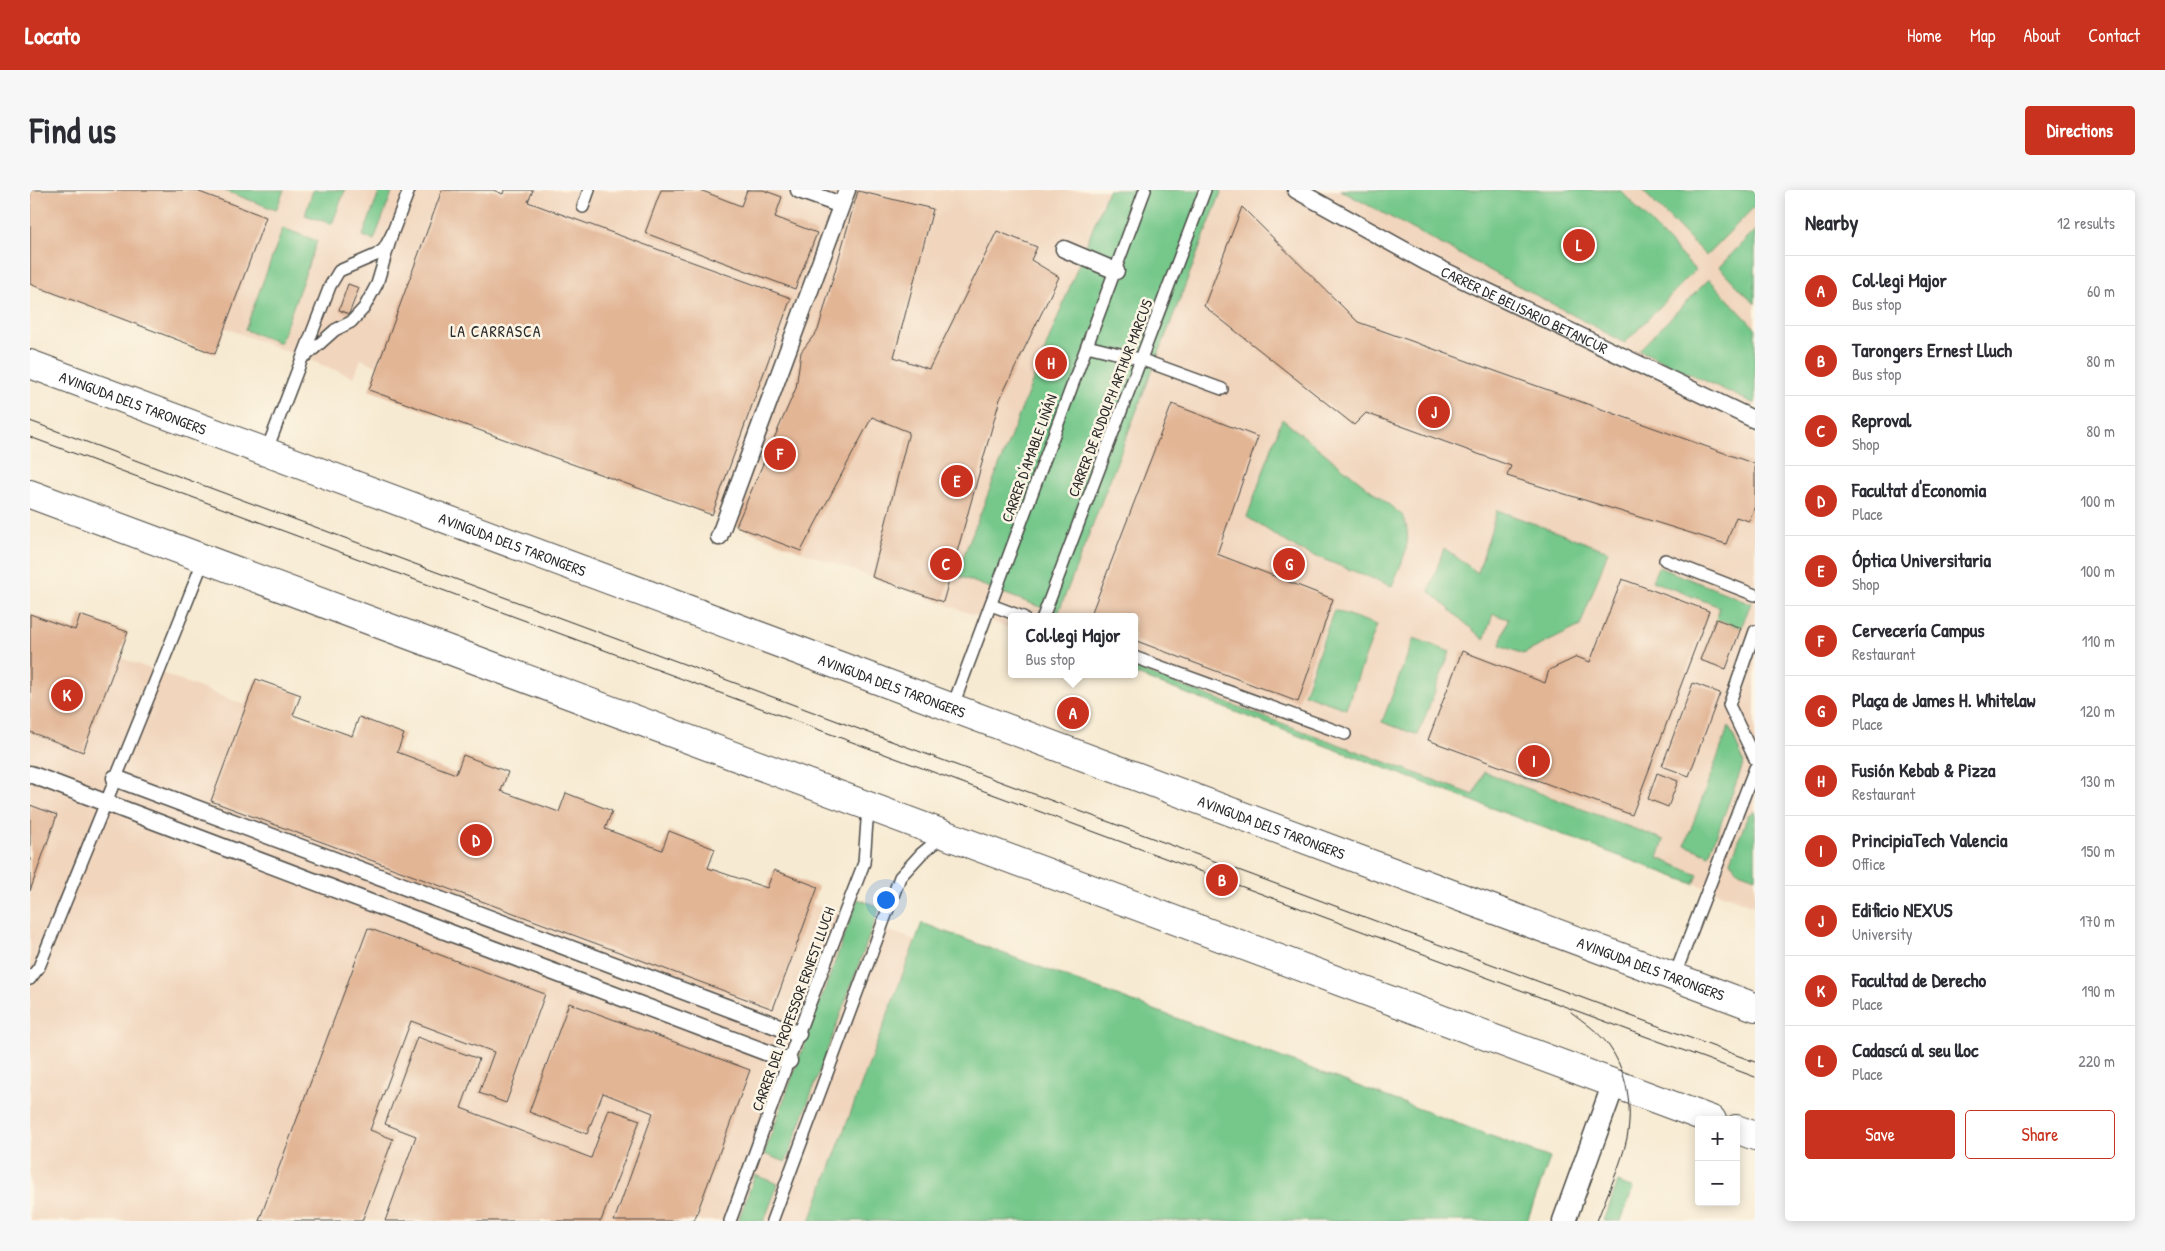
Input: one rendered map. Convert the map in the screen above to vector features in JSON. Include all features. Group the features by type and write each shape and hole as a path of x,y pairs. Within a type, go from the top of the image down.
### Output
{"main road":[{"name":"AVINGUDA DELS TARONGERS","path":"30,364 1755,1007"},
{"path":"30,494 1701,1116"},
{"path":"1740,1130 1755,1136"}],"street":[{"path":"719,537 844,197 799,190"},
{"name":"CARRER DE BELISARIO BETANCUR","path":"1296,190 1426,262 1755,420"},
{"path":"1064,248 1116,271"},
{"path":"30,774 789,1061"},
{"path":"114,778 798,1034"},
{"path":"1564,1221 1614,1083"}],"lane":[{"path":"304,358 335,330 351,322 364,308 377,284 392,234 409,190"},
{"path":"583,207 589,190"},
{"name":"CARRER D'AMABLE LIÑÁN","path":"952,708 1146,190"},
{"name":"CARRER DE RUDOLPH ARTHUR MARCUS","path":"1045,613 1205,190"},
{"path":"266,453 330,286 339,271 376,255 384,248 392,234"},
{"path":"1087,346 1140,359 1222,389"},
{"path":"30,979 39,967 114,778 160,673 204,559"},
{"path":"1665,560 1755,595"},
{"path":"991,605 1013,613"},
{"path":"1755,631 1730,705 1755,758"},
{"path":"1138,658 1345,734"},
{"path":"1674,977 1755,768"},
{"name":"CARRER DEL PROFESSOR ERNEST LLUCH","path":"730,1221 798,1034 864,863 868,805"},
{"path":"772,1221 900,877 921,854 945,834"}],"shaded area":[{"path":"30,190 1755,190 1755,906 1138,675 1138,613 1008,613 1008,628 801,551 712,515 369,390 377,366 361,359 354,377 225,328 215,354 30,284"},
{"path":"30,614 74,630 80,615 128,632 119,657 245,705 256,679 301,695 294,715 352,736 359,717 404,734 397,752 455,774 463,755 508,772 501,791 559,812 566,793 612,811 606,829 662,850 669,831 715,849 709,868 767,888 774,870 818,887 812,904 915,940 922,923 1550,1158 1527,1221 30,1221"}],"green space":[{"path":"223,190 284,190 276,210"},
{"path":"313,190 345,190 332,224 305,215"},
{"path":"380,190 393,190 374,240 363,236"},
{"path":"1108,190 1222,190 1058,613 956,575"},
{"path":"1340,190 1620,190 1695,270 1625,343"},
{"path":"1642,190 1755,190 1755,206 1706,256"},
{"path":"283,228 317,241 280,343 245,330"},
{"path":"1755,230 1755,304 1719,267"},
{"path":"1709,279 1755,328 1755,404 1639,350"},
{"path":"1282,419 1403,516 1406,525 1407,543 1403,560 1392,586 1299,550 1247,517"},
{"path":"1497,510 1608,551 1580,626 1523,654 1500,645 1508,619 1493,614 1484,640 1429,591 1444,548 1478,573"},
{"path":"1658,567 1751,603 1741,628 1716,619 1720,607 1652,581"},
{"path":"1334,610 1377,625 1346,709 1304,694"},
{"path":"1414,638 1450,652 1418,735 1382,722"},
{"path":"1138,669 1474,795 1484,772 1664,840 1658,858 1698,875 1694,884 1138,676"},
{"path":"1729,726 1744,762 1709,855 1685,845"},
{"path":"1755,811 1755,877 1736,870 1731,861 1748,815"},
{"path":"858,899 880,907 786,1162 764,1154"},
{"path":"922,923 1550,1158 1527,1221 810,1221"},
{"path":"755,1175 778,1184 764,1221 738,1221"},
{"path":"1618,1182 1633,1188 1621,1221 1604,1221"}],"building":[{"path":"30,190 194,190 266,217 215,354 30,284"},
{"path":"442,190 493,190 503,194 504,190 533,190 528,202 791,298 712,515 369,390"},
{"path":"661,190 700,190 741,206 747,190 763,190 782,197 775,217 817,233 795,289 645,233"},
{"path":"858,191 933,209 894,357 929,369 997,231 1037,247 1031,260 1059,277 1000,399 943,602 872,577 909,432 872,417 801,551 736,526 796,388 801,352 818,330"},
{"path":"1242,207 1358,322 1755,464 1755,506 1749,521 1736,517 1726,544 1507,476 1511,466 1366,413 1354,425 1204,306"},
{"path":"348,284 359,288 349,314 339,310"},
{"path":"1172,404 1258,437 1217,554 1333,599 1298,702 1138,642 1138,613 1092,613"},
{"path":"1622,579 1709,611 1632,815 1428,740 1462,651 1545,683 1549,670 1577,657 1590,662"},
{"path":"30,614 75,630 80,615 128,632 83,752 30,732"},
{"path":"1716,619 1741,628 1726,669 1700,660"},
{"path":"256,679 301,695 293,715 352,736 359,717 404,734 397,752 456,774 463,755 508,772 501,791 559,812 566,793 612,811 605,829 662,850 669,831 715,849 708,868 767,888 774,870 818,887 773,1009 211,801"},
{"path":"1693,683 1720,693 1689,776 1662,766"},
{"path":"1657,773 1678,781 1668,807 1648,799"},
{"path":"30,805 57,815 30,891"},
{"path":"368,928 545,994 506,1103 479,1093 494,1052 411,1021 370,1130 393,1139 362,1221 259,1221"},
{"path":"569,1003 750,1070 694,1221 614,1221 653,1113 603,1093 587,1134 529,1112"},
{"path":"417,1037 479,1059 461,1108 591,1158 609,1109 640,1120 601,1221 385,1221 416,1136 385,1124"}],"tram line":[{"path":"30,421 1755,1062"},
{"path":"30,437 1755,1077"},
{"path":"1571,1012 1596,1032 1609,1046 1624,1078 1629,1102 1627,1138 1618,1169 1597,1221"}],"place":[{"name":"Cadascú al seu lloc","path":"1579,245"},
{"name":"Fusión Kebab & Pizza","path":"1051,363"},
{"name":"Edificio NEXUS","path":"1434,412"},
{"name":"Cervecería Campus","path":"780,454"},
{"name":"Óptica Universitaria","path":"957,481"},
{"name":"Reproval","path":"946,564"},
{"name":"Plaça de James H. Whitelaw","path":"1289,564"},
{"name":"Facultad de Derecho","path":"67,695"},
{"name":"Col·legi Major","path":"1073,713"},
{"name":"PrincipiaTech Valencia","path":"1534,761"},
{"name":"Facultat d'Economia","path":"476,840"},
{"name":"Tarongers Ernest Lluch","path":"1222,880"}],"district":[{"name":"LA CARRASCA","path":"496,331"}]}
